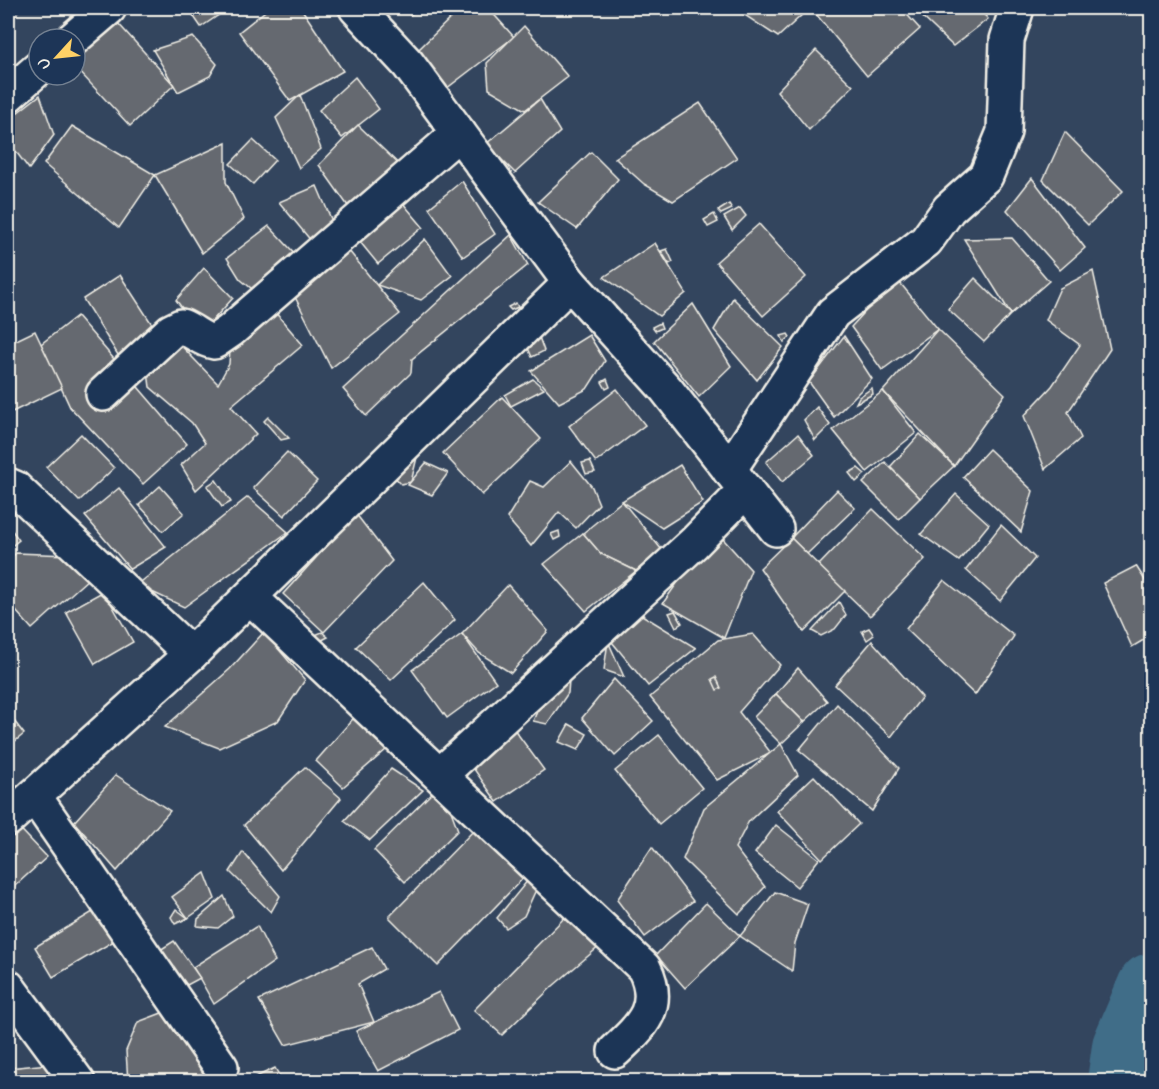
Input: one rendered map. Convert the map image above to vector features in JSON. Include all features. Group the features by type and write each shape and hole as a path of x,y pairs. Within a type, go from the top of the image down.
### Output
{"street":[{"path":"87,27 109,8"},
{"path":"356,8 408,63 570,283 666,389 776,529"},
{"path":"440,775 694,543 738,480 833,313 926,241 949,209 986,176 1004,132 1007,40 1017,8"},
{"path":"8,95 27,78"},
{"path":"103,394 171,331 181,327 191,330 203,341 214,342 231,331 459,133"},
{"path":"8,819 191,654 570,283"},
{"path":"8,485 15,489 191,654"},
{"path":"250,597 644,968 652,985 652,1004 636,1031 615,1051"},
{"path":"35,797 221,1067"},
{"path":"8,987 78,1082"}],"building":[{"path":"8,8 23,8 8,17"},
{"path":"188,8 229,8 201,27"},
{"path":"269,8 301,8 343,71 290,101 239,32"},
{"path":"404,8 421,8 410,15"},
{"path":"461,8 488,8 514,37 434,98 416,52"},
{"path":"734,8 798,8 803,14 778,37"},
{"path":"811,8 901,8 920,29 867,76"},
{"path":"913,8 978,8 988,19 953,46"},
{"path":"106,10 174,85 130,126 87,80 87,47"},
{"path":"524,26 568,77 525,110 489,89 487,63"},
{"path":"193,37 217,64 210,76 178,92 153,50"},
{"path":"816,50 853,86 809,130 777,91"},
{"path":"355,77 379,109 342,138 319,110"},
{"path":"40,95 54,135 29,169 8,141 8,120"},
{"path":"300,95 321,149 299,168 276,118"},
{"path":"540,99 560,132 515,173 486,144"},
{"path":"700,103 737,158 673,201 644,184 615,158"},
{"path":"358,125 410,175 348,206 319,165"},
{"path":"72,126 155,175 119,228 44,164"},
{"path":"1065,132 1123,191 1088,225 1043,180"},
{"path":"253,140 275,160 253,184 230,164"},
{"path":"226,143 226,182 244,219 202,253 155,175"},
{"path":"591,152 618,179 577,229 538,202"},
{"path":"1032,178 1085,248 1060,270 1007,210"},
{"path":"462,181 495,234 463,257 429,208"},
{"path":"317,186 340,240 322,254 279,202"},
{"path":"396,195 423,227 378,264 352,232"},
{"path":"729,204 732,209 721,214 718,211"},
{"path":"740,208 746,216 732,230 724,217"},
{"path":"714,214 718,222 708,227 704,220"},
{"path":"759,224 806,277 763,316 716,262"},
{"path":"269,226 301,260 263,298 240,279 227,258"},
{"path":"511,235 528,265 412,359 411,373 366,416 343,389"},
{"path":"1012,238 1049,281 1011,314 964,239"},
{"path":"425,239 452,276 421,300 377,285"},
{"path":"655,243 686,293 659,316 604,277"},
{"path":"667,249 673,262 669,264 661,251"},
{"path":"349,251 400,314 331,368 295,297"},
{"path":"204,268 233,298 201,333 176,300"},
{"path":"1093,271 1110,349 1068,412 1081,438 1045,469 1024,416 1052,386 1080,345 1046,320 1060,288"},
{"path":"120,275 161,338 123,363 83,299"},
{"path":"896,278 938,329 882,370 851,327"},
{"path":"975,278 1011,314 984,342 948,309"},
{"path":"263,298 303,345 231,406 256,434 196,490 181,465 205,443 192,423 150,387 145,349 169,333 218,384 229,364 231,333"},
{"path":"733,298 783,347 757,380 714,330"},
{"path":"516,303 518,307 511,310 508,307"},
{"path":"693,304 731,366 699,397 654,341"},
{"path":"77,316 187,444 143,484 70,407 41,344"},
{"path":"660,323 662,328 655,331 652,327"},
{"path":"938,329 1005,394 954,466 883,391"},
{"path":"35,331 62,388 8,414 8,344"},
{"path":"788,334 790,337 784,342 781,336"},
{"path":"589,335 605,361 587,389 559,403 531,371"},
{"path":"844,336 872,379 834,417 809,382"},
{"path":"539,337 544,351 532,357 527,346"},
{"path":"533,379 544,389 511,406 505,395"},
{"path":"607,379 610,387 606,389 602,382"},
{"path":"872,388 873,394 856,403 859,397"},
{"path":"617,389 645,425 596,462 569,426"},
{"path":"883,391 916,433 867,472 833,430"},
{"path":"502,397 541,439 482,495 443,453"},
{"path":"817,407 830,425 815,440 804,420"},
{"path":"268,417 289,438 281,440 264,421"},
{"path":"81,434 114,468 79,501 46,467"},
{"path":"798,434 814,455 782,482 766,462"},
{"path":"920,434 954,466 920,498 890,467"},
{"path":"419,449 411,482 401,484 393,475"},
{"path":"989,449 1033,491 1021,532 963,477"},
{"path":"287,452 317,481 284,516 253,488"},
{"path":"571,461 592,487 599,504 576,528 559,512 531,546 507,518 530,481 544,487"},
{"path":"590,461 595,472 586,474 582,463"},
{"path":"885,462 920,498 899,519 863,483"},
{"path":"426,463 448,473 432,495 408,485"},
{"path":"680,465 703,502 662,528 622,501"},
{"path":"858,468 865,474 856,482 849,473"},
{"path":"216,480 231,502 222,507 207,486"},
{"path":"160,486 184,513 163,531 139,505"},
{"path":"119,488 166,547 130,569 85,516"},
{"path":"837,490 855,508 807,554 791,538"},
{"path":"956,494 989,524 959,561 921,534"},
{"path":"248,497 288,532 184,607 137,585"},
{"path":"622,501 662,550 636,571 601,554 583,533"},
{"path":"873,509 925,559 870,616 818,566"},
{"path":"356,514 392,561 324,632 283,594"},
{"path":"8,525 19,540 8,549"},
{"path":"1001,525 1035,558 1000,601 966,570"},
{"path":"715,530 751,570 724,638 663,603"},
{"path":"559,531 560,537 554,540 551,534"},
{"path":"583,533 601,554 636,571 586,611 544,564"},
{"path":"791,538 845,591 804,632 760,568"},
{"path":"16,553 68,555 88,579 32,629 8,602 8,561"},
{"path":"1136,566 1152,591 1152,635 1132,647 1103,583"},
{"path":"944,580 1014,636 975,695 906,629"},
{"path":"424,582 455,620 391,680 356,647"},
{"path":"508,585 548,631 511,673 479,653 462,634"},
{"path":"104,591 133,642 95,664 66,612"},
{"path":"839,602 846,615 835,629 821,636 812,631"},
{"path":"675,611 682,623 676,627 669,613"},
{"path":"642,615 696,648 648,686 603,631"},
{"path":"869,628 874,635 867,640 862,631"},
{"path":"264,632 305,680 278,721 219,748 165,727 230,669"},
{"path":"322,632 328,637 320,641 315,635"},
{"path":"462,634 496,682 447,718 412,670"},
{"path":"753,634 780,665 739,712 771,753 717,780 650,697 718,640"},
{"path":"608,641 624,677 604,670"},
{"path":"872,641 922,697 891,737 835,685"},
{"path":"798,668 827,701 804,722 776,694"},
{"path":"716,677 721,688 717,690 712,679"},
{"path":"614,679 653,721 615,756 582,718"},
{"path":"569,680 568,693 547,724 533,721 545,693 554,685"},
{"path":"776,694 804,722 781,744 754,717"},
{"path":"837,704 899,768 872,811 799,750"},
{"path":"8,713 24,734 8,747"},
{"path":"358,713 394,743 343,787 316,761"},
{"path":"569,724 587,734 578,750 559,742"},
{"path":"514,729 544,770 497,802 469,762"},
{"path":"659,735 702,788 659,824 615,771"},
{"path":"781,744 798,775 749,821 735,848 765,887 739,914 683,859 704,808"},
{"path":"305,767 341,798 281,870 244,825"},
{"path":"391,769 423,790 370,840 344,821"},
{"path":"116,775 170,811 117,871 74,822"},
{"path":"814,776 859,824 822,859 777,811"},
{"path":"441,784 458,830 405,882 374,850"},
{"path":"10,818 47,857 8,892 8,820"},
{"path":"479,825 528,873 438,966 389,917"},
{"path":"776,825 819,859 797,887 755,853"},
{"path":"652,847 693,901 645,937 617,900"},
{"path":"243,852 280,896 271,912 230,872"},
{"path":"205,873 215,899 188,918 172,897"},
{"path":"528,880 539,883 524,916 506,928 497,918"},
{"path":"775,892 808,904 795,943 792,971 740,936"},
{"path":"224,896 233,916 218,928 197,926 198,919"},
{"path":"706,903 740,936 685,988 656,955"},
{"path":"176,909 188,918 175,924 171,917"},
{"path":"96,910 114,941 53,977 35,947"},
{"path":"570,912 601,945 553,986 502,1035 474,1010"},
{"path":"257,926 275,961 214,1004 193,967"},
{"path":"174,941 200,978 187,985 160,950"},
{"path":"372,947 384,969 358,984 374,1022 285,1045 259,1000"},
{"path":"439,992 458,1030 378,1071 356,1031"},
{"path":"162,1013 184,1041 210,1082 128,1082 126,1051 138,1022"},
{"path":"49,1064 51,1082 8,1082 8,1068"},
{"path":"275,1068 283,1082 245,1082"},
{"path":"364,1076 365,1082 352,1082"}],"waterway":[{"path":"1122,1082 1127,1047 1152,988"}]}
